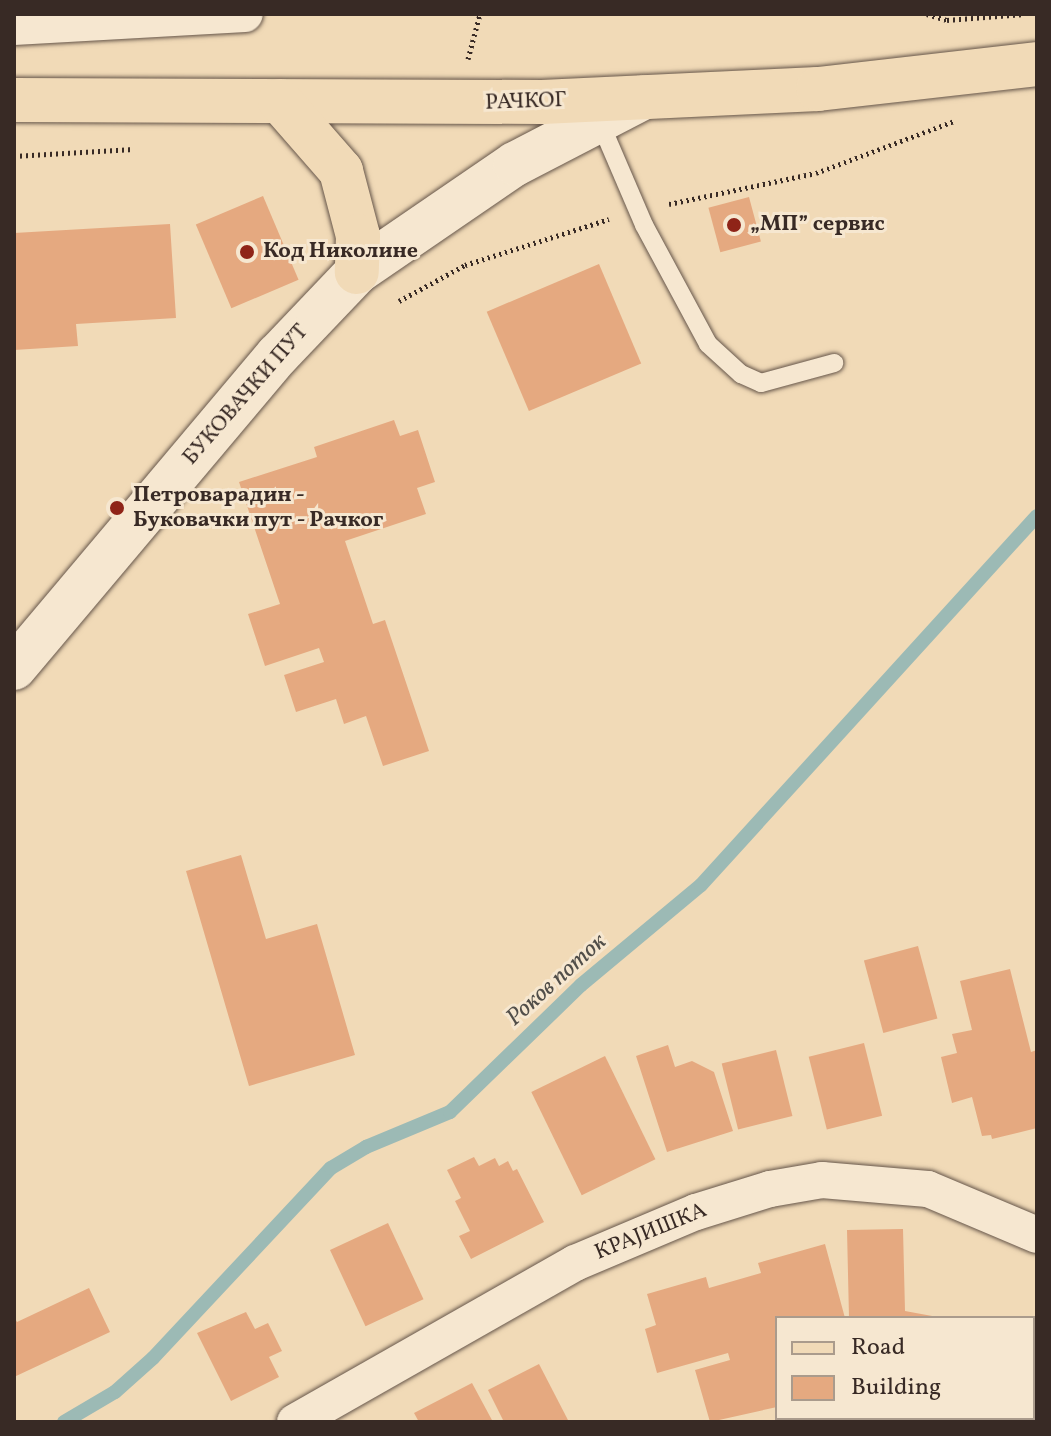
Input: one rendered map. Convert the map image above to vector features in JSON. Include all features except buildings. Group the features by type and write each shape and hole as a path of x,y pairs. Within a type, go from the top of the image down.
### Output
{"main road":[{"name":"РАЧКОГ","path":"14,100 444,104 644,97 893,83 1037,64"},
{"path":"280,101 341,171 358,236 357,272"}],"street":[{"path":"14,27 245,14"},
{"name":"БУКОВАЧКИ ПУТ","path":"14,668 278,355 357,272 515,164 644,97"},
{"name":"КРАЈИШКА","path":"295,1422 575,1263 696,1212 770,1189 822,1180 928,1189 1037,1235"}],"lane":[{"path":"599,120 637,211 708,344 741,374 761,383 834,363"}],"path":[{"path":"927,14 947,20 1025,14"},
{"path":"390,307 465,265 637,211 816,173 958,120"}],"waterway":[{"name":"Роков поток","path":"64,1422 115,1392 153,1358 331,1168 366,1147 450,1112 581,985 701,885 1037,516"}],"place":[{"name":"„МП” сервис","path":"734,225"},
{"name":"Код Николине","path":"247,252"},
{"name":"Петроварадин - Буковачки пут - Рачког","path":"117,508"}]}
